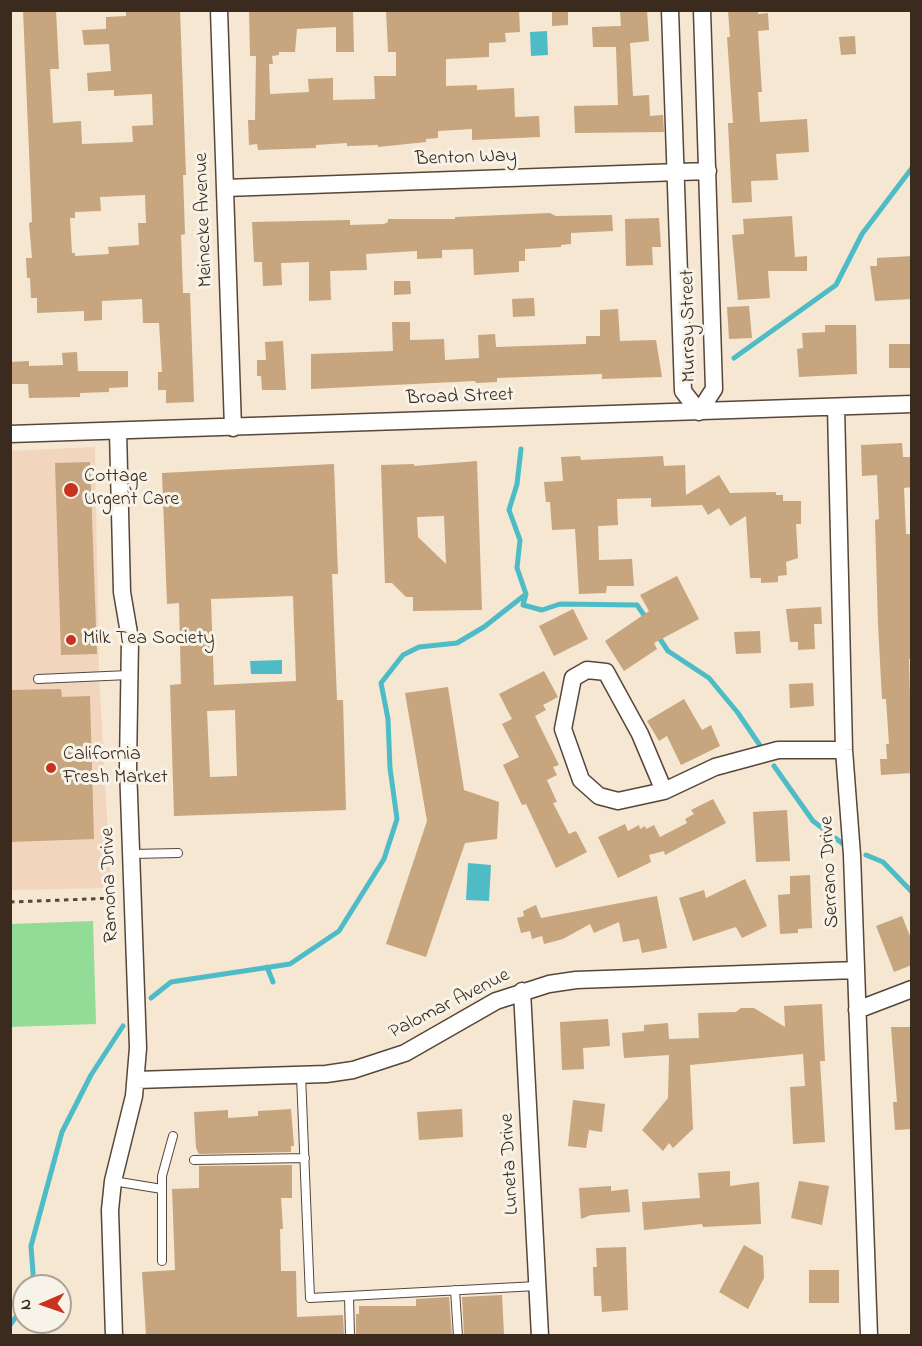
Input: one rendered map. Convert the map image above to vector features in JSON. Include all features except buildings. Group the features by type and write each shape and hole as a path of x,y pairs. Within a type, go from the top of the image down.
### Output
{"street":[{"name":"Meinecke Avenue","path":"219,10 233,428"},
{"name":"Murray Street","path":"670,10 683,391 699,412 714,389 702,10"},
{"name":"Benton Way","path":"225,189 708,171"},
{"name":"Broad Street","path":"10,434 912,404"},
{"name":"Serrano Drive","path":"836,406 844,750 856,970 869,1335"},
{"name":"Ramona Drive","path":"114,1335 110,1210 113,1181 136,1080 138,1048 128,766 130,639 122,592 118,431"},
{"path":"664,791 640,734 606,672 587,670 573,678 563,729 581,780 598,796 618,801 664,791 715,767 778,750 844,750"},
{"name":"Palomar Avenue","path":"136,1080 326,1074 380,1063 429,1041 472,1014 522,991 576,980 856,970"},
{"path":"857,1010 912,989"},
{"name":"Luneta Drive","path":"522,991 540,1335"}],"lane":[{"path":"38,679 129,675"},
{"path":"132,855 178,853"},
{"path":"301,1075 310,1298 537,1286"},
{"path":"162,1261 162,1176 173,1136"},
{"path":"194,1160 305,1158"},
{"path":"113,1181 162,1190"},
{"path":"455,1290 458,1335"},
{"path":"349,1296 350,1335"}],"path":[{"path":"10,902 133,898"}],"shaded area":[{"path":"95,447 99,676 111,888 11,890 10,451"}],"green space":[{"path":"93,921 96,1024 11,1027 11,924"}],"water":[{"path":"547,31 548,55 531,56 530,32"},
{"path":"282,660 282,674 251,674 250,661"},
{"path":"468,863 491,865 489,901 466,900"}],"waterway":[{"path":"734,358 836,285 862,234 912,168"},
{"path":"521,449 517,484 509,510 520,540 517,568 526,594 523,605 542,610 560,604 637,605 648,621"},
{"path":"151,998 171,982 290,964 339,931 384,859 397,819 390,768 388,719 381,683 403,655 419,647 457,643 484,627 526,594"},
{"path":"658,636 668,651 709,678 738,713 761,747"},
{"path":"774,766 813,821 847,847"},
{"path":"866,855 883,862 912,892"},
{"path":"267,967 273,982"},
{"path":"33,1274 31,1246 62,1132 91,1075 123,1026"}],"place":[{"name":"Cottage Urgent Care","path":"71,490"},
{"name":"Milk Tea Society","path":"71,640"},
{"name":"California Fresh Market","path":"51,768"}]}
